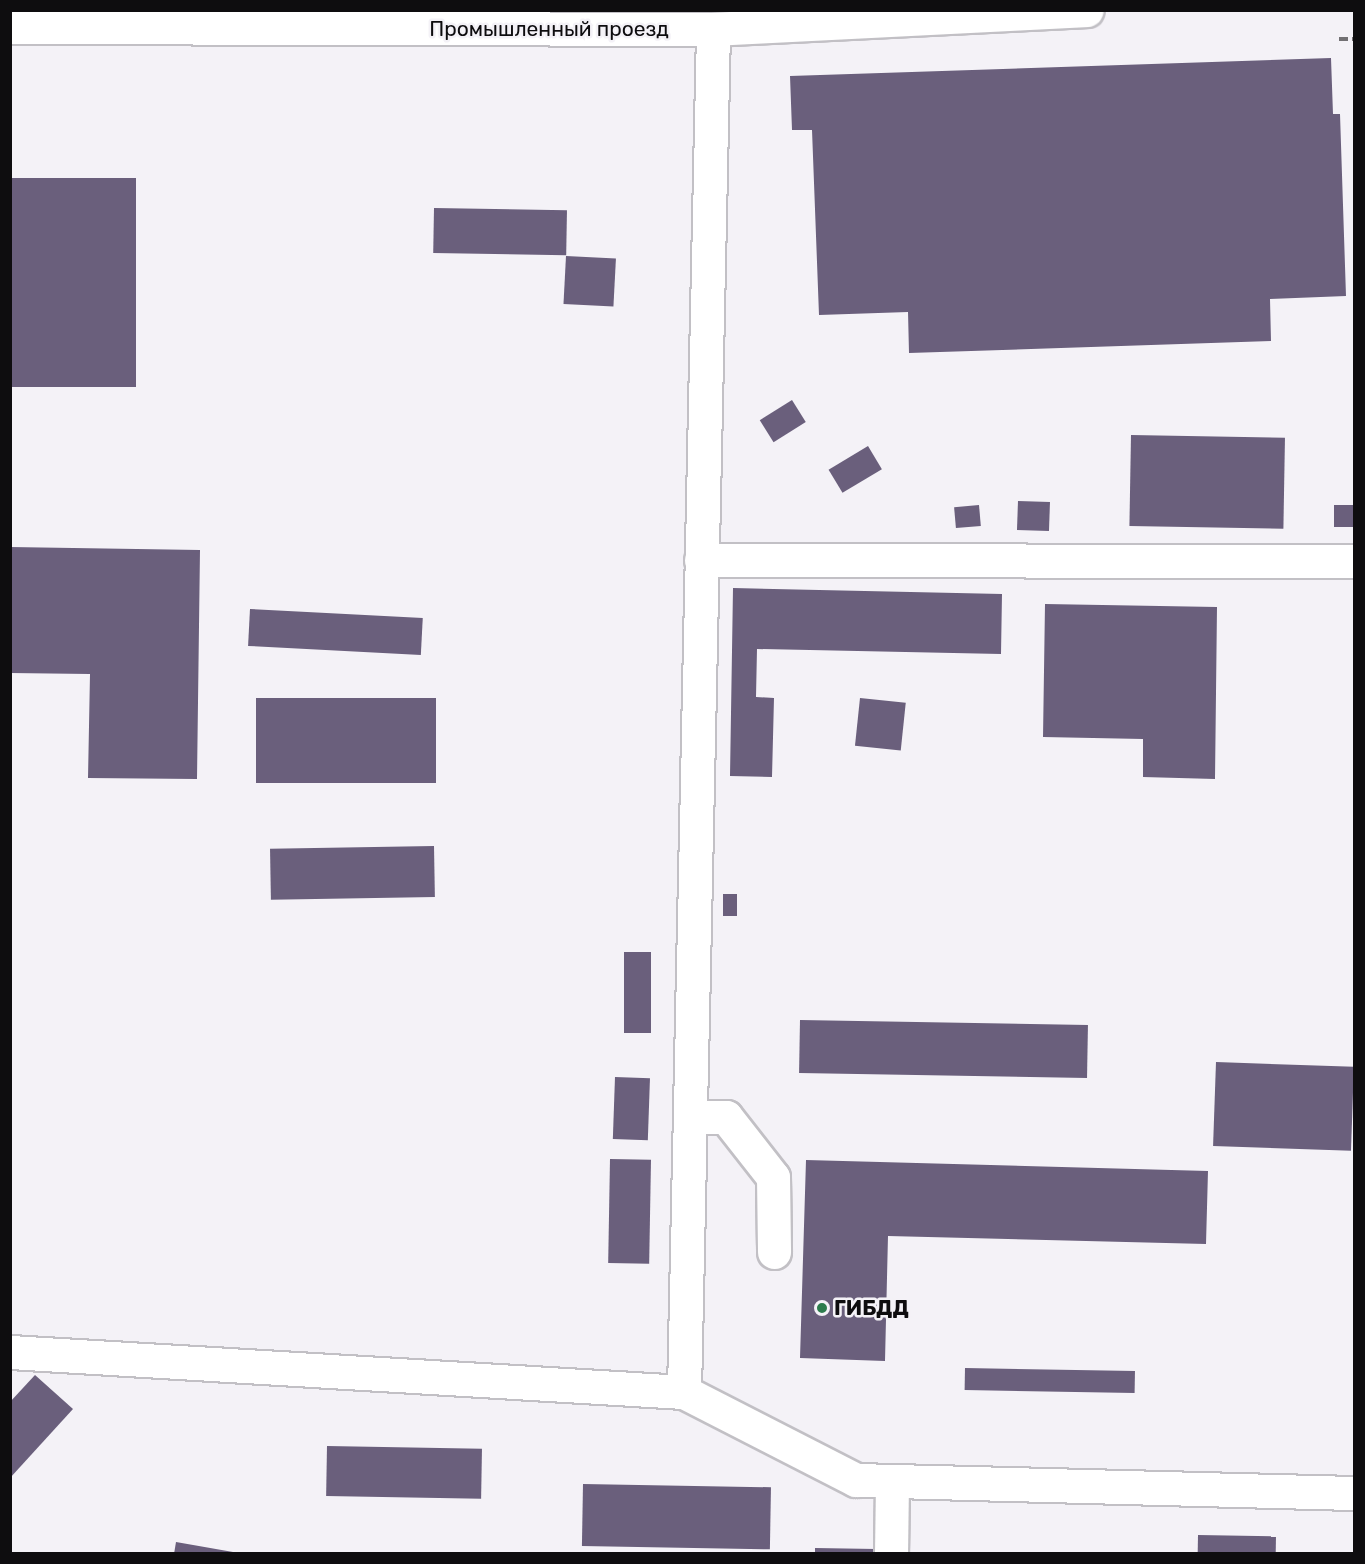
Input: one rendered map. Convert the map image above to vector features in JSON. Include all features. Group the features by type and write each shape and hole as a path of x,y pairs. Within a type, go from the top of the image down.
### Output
{"lane":[{"name":"Промышленный проезд","path":"10,27 712,29 1087,10"},
{"path":"684,1392 712,29"},
{"path":"701,560 1354,561"},
{"path":"690,1117 726,1117 773,1177 774,1252"},
{"path":"10,1352 684,1392 856,1480 1354,1493"},
{"path":"891,1554 892,1482"}],"building":[{"path":"1331,58 1333,114 1340,114 1346,296 1270,299 1271,341 909,353 908,312 819,315 812,130 792,130 790,76"},
{"path":"11,178 136,178 136,387 11,387"},
{"path":"434,208 567,210 566,255 433,253"},
{"path":"566,256 616,259 613,307 563,304"},
{"path":"792,400 806,422 774,442 760,420"},
{"path":"1131,435 1285,438 1283,529 1129,526"},
{"path":"868,446 882,469 842,493 829,470"},
{"path":"1018,501 1050,502 1049,531 1017,530"},
{"path":"979,505 981,526 956,528 954,507"},
{"path":"1334,505 1354,505 1354,527 1334,527"},
{"path":"10,547 200,550 197,779 88,778 90,674 10,673"},
{"path":"733,588 1002,594 1001,654 757,649 756,697 774,698 772,777 730,776"},
{"path":"1045,604 1217,607 1215,779 1143,777 1143,739 1043,737"},
{"path":"250,609 423,618 421,655 248,646"},
{"path":"256,698 436,698 436,783 256,783"},
{"path":"860,698 906,703 901,751 855,746"},
{"path":"434,846 435,897 271,900 270,849"},
{"path":"723,894 737,894 737,916 723,916"},
{"path":"624,952 651,952 651,1033 624,1033"},
{"path":"800,1020 1088,1025 1087,1078 799,1073"},
{"path":"1216,1062 1354,1067 1351,1151 1213,1146"},
{"path":"615,1077 650,1078 648,1140 613,1139"},
{"path":"610,1159 651,1160 649,1264 608,1263"},
{"path":"806,1160 1208,1171 1206,1244 888,1236 885,1361 800,1358"},
{"path":"965,1368 1135,1371 1135,1393 965,1390"},
{"path":"35,1375 73,1409 10,1478 10,1402"},
{"path":"327,1446 482,1449 481,1499 326,1496"},
{"path":"583,1484 771,1487 770,1549 582,1546"},
{"path":"1198,1535 1276,1536 1276,1554 1198,1554"},
{"path":"176,1542 233,1552 233,1554 174,1554"},
{"path":"815,1548 876,1549 876,1554 815,1554"}],"railway":[{"path":"1339,39 1354,39"}],"place":[{"name":"ГИБДД","path":"822,1308"}]}
